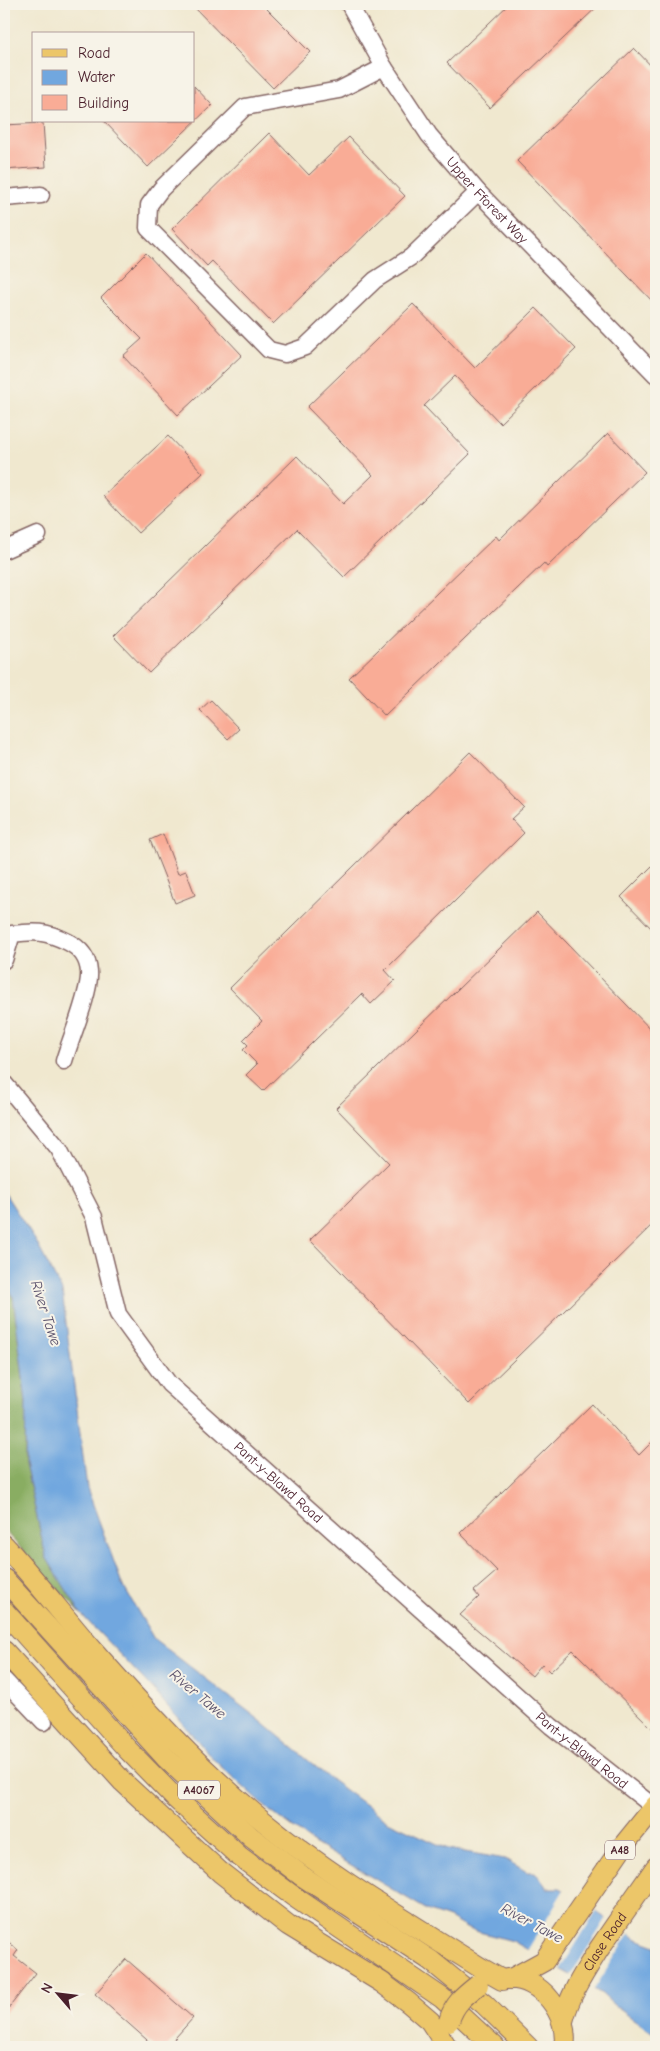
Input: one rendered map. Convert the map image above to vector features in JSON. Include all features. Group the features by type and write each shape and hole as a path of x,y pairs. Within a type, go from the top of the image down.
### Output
{"main road":[{"path":"4,1545 161,1725 262,1820 314,1860 506,1979 529,1983 536,1987 552,2001 565,2039"},
{"name":"A4067","path":"4,1579 167,1759 250,1837 302,1876 430,1960 484,2004 528,2047"},
{"name":"A4067","path":"4,1611 128,1750 174,1797 239,1856 293,1896 442,1998 495,2047"},
{"path":"4,1650 123,1782 213,1866 288,1925 380,1982 409,2003 430,2021 448,2047"},
{"name":"A48","path":"506,1979 544,1961 622,1847 655,1806"},
{"name":"Clase Road","path":"565,2039 568,2003 579,1981 656,1866"},
{"path":"452,2047 449,2021 463,1996 478,1986 506,1979"}],"street":[{"name":"Upper Fforest Way","path":"349,4 384,67 430,135 478,192 656,375"},
{"path":"384,67 339,90 245,107 161,189 149,205 148,228 269,350 285,354 305,347 375,280 411,257 478,192"},
{"path":"4,198 41,195"},
{"path":"4,550 38,535"},
{"path":"4,960 12,934 38,931 60,937 78,947 86,960 89,973 87,990 64,1061"},
{"name":"Pant-y-Blawd Road","path":"4,1083 59,1149 94,1217 118,1314 169,1384 551,1726 655,1806"},
{"path":"4,1680 44,1722"}],"green space":[{"path":"4,1278 13,1296 26,1402 25,1464 46,1557 81,1614 4,1530"}],"water":[{"name":"River Tawe","path":"4,1192 35,1240 62,1291 87,1488 122,1584 154,1639 257,1718 333,1781 386,1820 448,1849 505,1859 527,1872 535,1872 547,1888 560,1888 637,1939 656,1946 656,2035 615,2006 602,1994 513,1941 468,1929 449,1918 429,1911 314,1843 270,1811 216,1762 150,1686 81,1614 46,1557 25,1464 26,1402 13,1296 4,1278"}],"pier":[{"path":"565,1888 597,1910 560,1970 527,1951"},
{"path":"608,1916 631,1931 593,1991 570,1976"}],"building":[{"path":"191,4 262,4 310,52 273,88"},
{"path":"509,4 600,4 490,108 447,63"},
{"path":"634,48 656,71 656,305 517,161"},
{"path":"195,87 212,105 195,121"},
{"path":"105,122 194,122 148,167"},
{"path":"43,123 46,167 4,170 4,125"},
{"path":"269,133 309,175 349,137 405,196 273,324 212,261 207,266 172,229"},
{"path":"146,253 242,355 178,415 123,356 142,339 101,298"},
{"path":"413,304 475,368 536,308 576,349 500,423 455,376 424,406 470,454 344,577 297,529 149,673 113,636 297,456 343,504 373,475 307,407"},
{"path":"608,433 645,472 547,567 544,563 385,716 349,678 496,536 499,540"},
{"path":"168,436 203,473 138,533 103,496"},
{"path":"211,700 239,729 228,739 200,710"},
{"path":"470,752 524,807 511,819 524,833 385,970 395,981 371,1004 362,994 263,1091 246,1075 257,1064 243,1050 248,1045 243,1040 262,1021 230,988"},
{"path":"163,834 178,874 186,871 195,895 175,903 150,840"},
{"path":"656,862 656,933 621,897"},
{"path":"537,912 656,1035 656,1221 469,1404 310,1240 389,1163 336,1108"},
{"path":"592,1404 639,1455 656,1438 656,1732 573,1650 550,1672 542,1664 532,1676 460,1615 479,1597 474,1591 497,1571 460,1533"},
{"path":"4,1938 18,1950 14,1956 36,1973 4,2014"},
{"path":"126,1959 193,2018 167,2047 155,2047 95,1994"}]}
